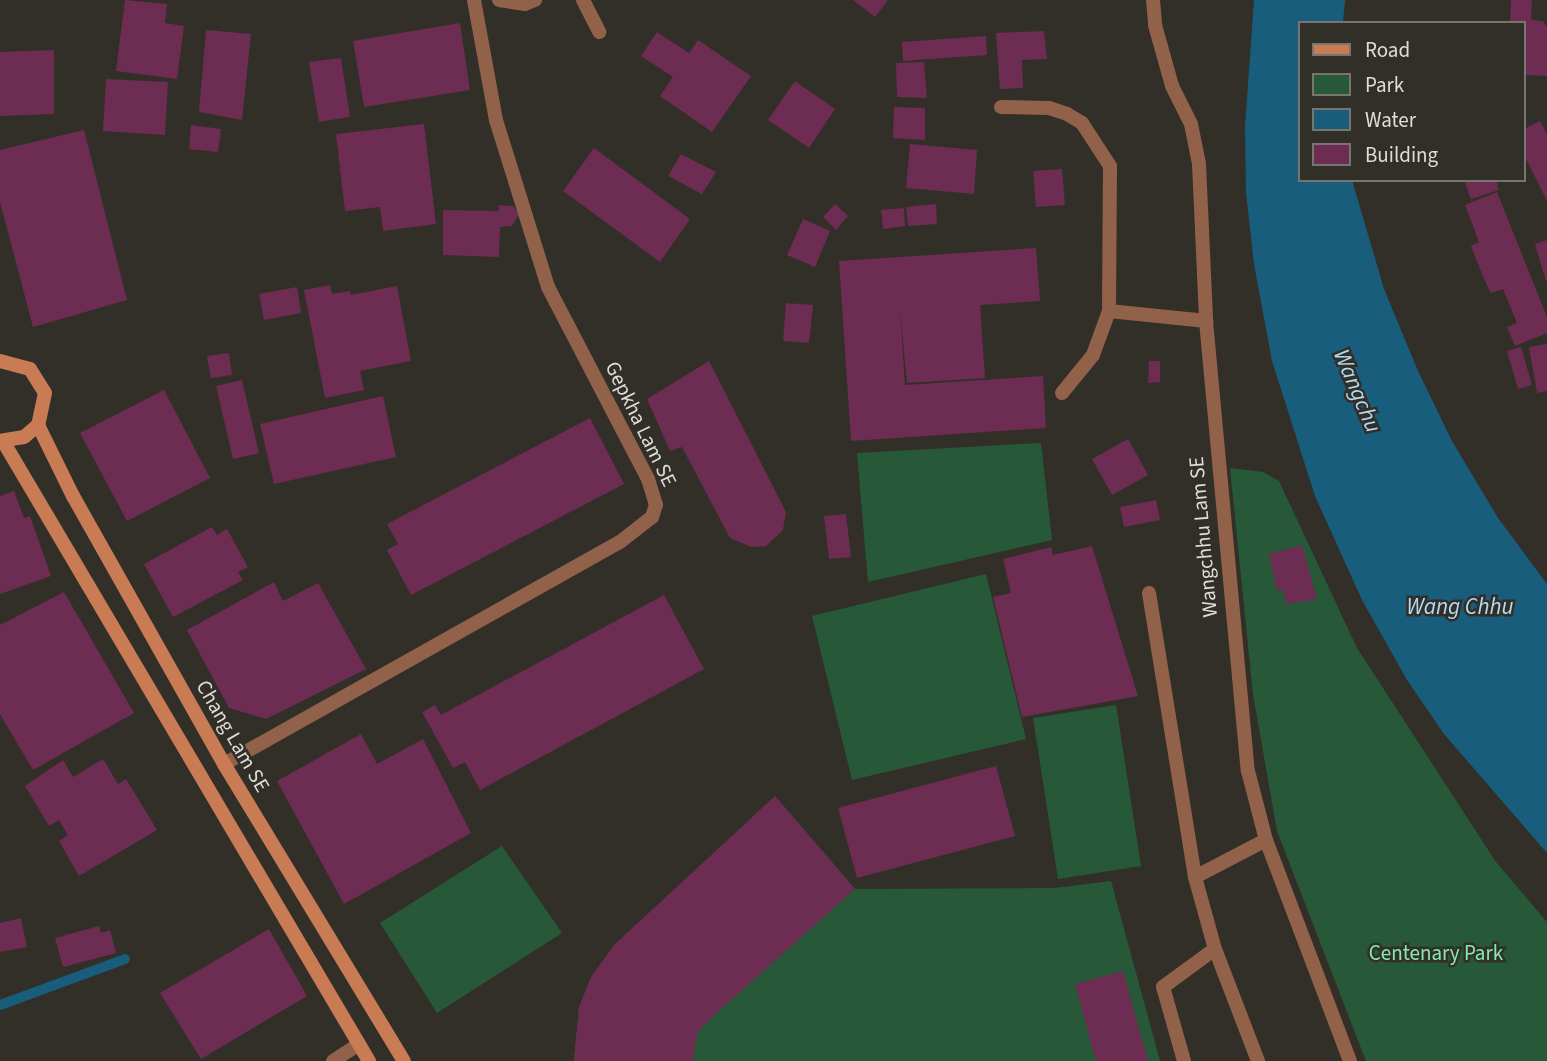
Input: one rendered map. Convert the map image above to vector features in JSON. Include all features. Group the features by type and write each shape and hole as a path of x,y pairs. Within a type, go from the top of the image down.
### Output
{"main road":[{"path":"1,359 17,362 40,380 45,408 38,425 24,437 1,441 369,1061"},
{"name":"Chang Lam SE","path":"38,425 73,496 224,764 404,1061"}],"street":[{"name":"Gepkha Lam SE","path":"224,764 620,542 652,516 656,505 648,479 548,287 496,120 474,0"},
{"path":"499,0 525,4 535,0"},
{"path":"583,0 599,32"},
{"name":"Wangchhu Lam SE","path":"1153,0 1158,37 1172,86 1191,124 1199,164 1206,321 1247,758 1266,840 1350,1061"},
{"path":"1000,107 1058,111 1082,123 1099,144 1113,184 1109,311 1093,355 1062,393"},
{"path":"1109,311 1206,321"},
{"path":"1149,593 1195,877 1214,949 1258,1061"},
{"path":"1195,877 1266,840"},
{"path":"1184,1061 1163,986 1214,949"},
{"path":"333,1061 359,1044"}],"green space":[{"path":"1041,443 1052,540 868,582 857,453"},
{"name":"Centenary Park","path":"1230,468 1263,472 1279,481 1357,648 1496,862 1547,922 1547,1061 1366,1061 1277,831 1253,694"},
{"path":"986,574 1026,739 852,780 812,616"},
{"path":"1116,705 1141,866 1058,879 1033,718"},
{"path":"775,796 855,889 1055,888 1111,881 1160,1061 574,1061 579,1007 641,921"},
{"path":"502,846 562,933 437,1013 380,923"}],"water":[{"name":"Wang Chhu","path":"1254,0 1345,0 1343,21 1298,21 1298,182 1353,182 1384,289 1418,371 1452,441 1498,518 1547,584 1547,853 1444,734 1407,680 1362,600 1315,496 1272,361 1254,264 1246,192 1245,126"}],"building":[{"path":"125,0 167,4 165,23 184,26 177,79 116,71"},
{"path":"853,0 888,0 875,17"},
{"path":"1511,0 1532,0 1531,20 1543,21 1547,27 1547,76 1526,75 1526,21 1510,21"},
{"path":"460,23 470,90 364,107 353,41"},
{"path":"206,30 251,34 242,120 199,112"},
{"path":"1044,31 1047,59 1022,60 1023,88 1000,89 996,33"},
{"path":"657,32 689,53 698,40 751,76 712,132 660,96 673,77 641,56"},
{"path":"986,36 987,55 903,61 902,42"},
{"path":"54,50 54,114 0,116 0,52"},
{"path":"341,58 350,117 319,122 309,62"},
{"path":"924,62 927,98 897,97 896,63"},
{"path":"106,79 168,82 165,135 103,131"},
{"path":"795,81 835,109 809,148 768,120"},
{"path":"894,107 925,108 925,140 893,138"},
{"path":"1540,121 1547,134 1547,201 1526,159 1526,128"},
{"path":"424,124 436,224 383,231 380,207 345,211 336,134"},
{"path":"191,125 221,129 218,152 189,149"},
{"path":"84,130 127,300 33,327 0,202 0,150"},
{"path":"910,144 977,150 974,194 906,188"},
{"path":"594,148 690,219 660,262 563,191"},
{"path":"681,154 716,172 702,194 668,176"},
{"path":"1062,169 1065,205 1036,207 1033,171"},
{"path":"1465,182 1497,182 1499,190 1471,199"},
{"path":"1497,192 1547,317 1547,333 1515,346 1507,327 1517,323 1503,289 1491,293 1484,279 1471,246 1479,242 1465,205"},
{"path":"835,204 848,216 836,230 823,217"},
{"path":"936,204 937,224 908,226 906,207"},
{"path":"499,205 513,206 519,214 512,226 500,227 499,257 443,255 443,210 499,211"},
{"path":"904,208 905,226 883,229 881,210"},
{"path":"803,219 830,231 815,267 787,255"},
{"path":"1547,240 1547,281 1546,281 1535,244"},
{"path":"1036,248 1040,301 980,305 985,378 907,383 900,310 905,385 1043,376 1046,428 851,441 839,261"},
{"path":"330,285 332,294 350,291 351,295 397,286 411,361 360,371 364,390 325,398 304,290"},
{"path":"297,287 301,313 264,320 259,294"},
{"path":"786,303 813,305 809,343 783,341"},
{"path":"1547,344 1547,391 1537,393 1529,347"},
{"path":"1521,347 1532,385 1518,389 1507,351"},
{"path":"229,353 232,375 211,378 207,356"},
{"path":"709,361 786,512 783,530 766,546 751,547 730,538 682,447 670,451 647,399"},
{"path":"1149,361 1160,361 1160,382 1148,383"},
{"path":"242,380 259,453 233,459 216,386"},
{"path":"164,390 210,478 127,521 80,433"},
{"path":"383,396 396,457 274,484 260,424"},
{"path":"590,418 624,484 411,595 387,550 398,544 387,524"},
{"path":"1128,439 1148,475 1112,495 1092,459"},
{"path":"14,491 24,518 30,516 51,576 0,594 0,496"},
{"path":"1156,500 1160,520 1124,527 1120,507"},
{"path":"846,514 851,557 829,559 824,516"},
{"path":"212,527 217,535 227,529 248,567 238,572 243,580 173,617 144,564"},
{"path":"1302,545 1317,599 1286,604 1283,590 1277,590 1269,554"},
{"path":"1092,546 1138,696 1022,717 993,597 1011,593 1003,559 1051,547 1053,555"},
{"path":"274,582 283,601 318,583 366,669 266,719 229,708 187,630"},
{"path":"64,592 134,713 33,770 0,714 0,625"},
{"path":"664,595 704,669 480,790 465,762 453,768 422,712 435,705 441,715"},
{"path":"361,734 377,764 423,739 471,833 344,904 277,781"},
{"path":"103,759 118,784 126,779 157,830 79,876 59,841 68,835 59,820 49,826 25,786 63,760 73,777"},
{"path":"996,766 1015,836 857,878 838,808"},
{"path":"775,796 855,889 712,1017 697,1033 693,1061 574,1061 579,1007 591,977 614,945"},
{"path":"21,918 27,947 0,952 0,923"},
{"path":"99,926 101,933 110,930 116,953 63,967 55,938"},
{"path":"269,929 307,996 201,1059 160,993"},
{"path":"1123,971 1148,1061 1096,1061 1075,984"}],"waterway":[{"path":"0,1005 125,959"}],"water label":[{"name":"Wangchu","path":"1357,391"}]}
